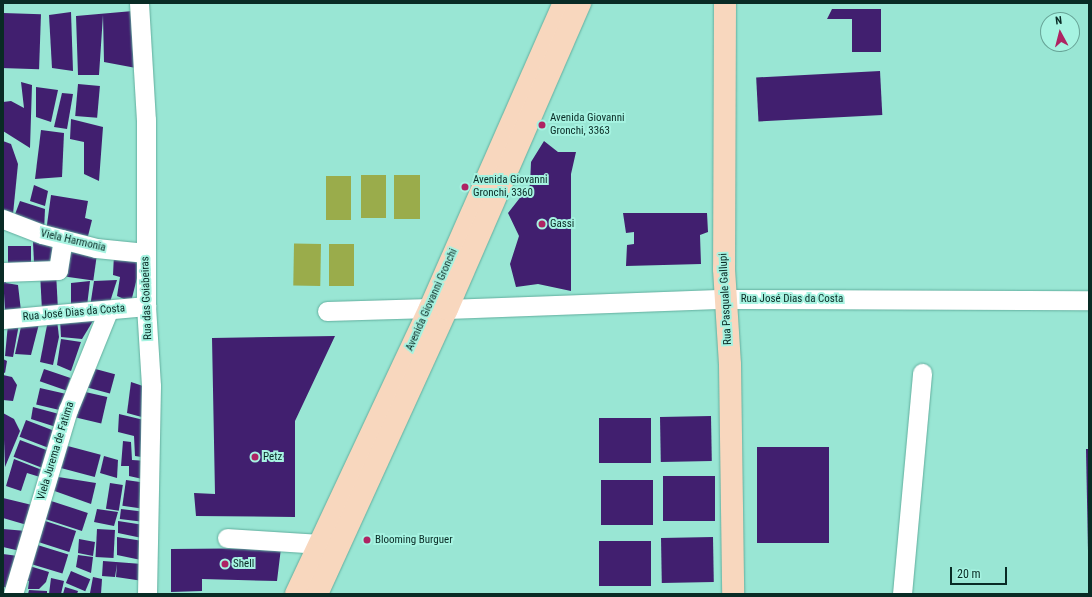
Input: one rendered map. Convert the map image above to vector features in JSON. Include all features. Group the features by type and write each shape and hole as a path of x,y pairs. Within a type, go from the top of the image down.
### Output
{"main road":[{"name":"Avenida Giovanni Gronchi","path":"318,594 438,309 564,3"},
{"name":"Avenida Giovanni Gronchi","path":"296,594 330,520 438,309 580,3"},
{"name":"Rua Pasquale Gallupi","path":"725,3 725,299 733,594"},
{"path":"305,594 325,546 330,520"}],"street":[{"name":"Rua das Goiabeiras","path":"139,3 146,120 146,306 151,386 147,594"},
{"name":"Viela Harmonia","path":"3,219 63,239 96,248 146,253"},
{"path":"3,272 58,270 63,239"},
{"name":"Rua José Dias da Costa","path":"327,311 438,309 725,299 1089,300"},
{"name":"Rua José Dias da Costa","path":"3,319 108,311 146,306"},
{"name":"Viela Jurema de Fatima","path":"13,594 68,410 108,311"},
{"path":"902,594 922,373"},
{"path":"227,538 319,544"}],"green space":[{"path":"361,175 386,175 386,218 361,218"},
{"path":"394,175 420,175 420,219 394,219"},
{"path":"326,176 351,176 351,220 326,220"},
{"path":"294,244 321,244 320,286 293,286"},
{"path":"329,244 354,244 354,286 329,286"}],"building":[{"path":"832,9 881,9 881,52 852,52 852,19 827,19"},
{"path":"133,11 136,68 104,62 103,15 99,75 78,75 76,16"},
{"path":"71,12 73,71 52,68 49,15"},
{"path":"3,13 41,14 39,69 3,68"},
{"path":"880,71 882,115 758,121 756,77"},
{"path":"21,82 32,85 30,148 3,131 3,102 11,101 24,108"},
{"path":"78,84 100,86 97,118 75,116"},
{"path":"36,87 58,90 51,122 36,117"},
{"path":"62,93 73,94 67,129 54,127"},
{"path":"71,119 103,127 99,181 84,174 84,142 70,139"},
{"path":"41,130 64,133 62,177 35,179"},
{"path":"3,141 11,144 18,164 13,214 3,209"},
{"name":"Gassi","path":"544,141 558,152 576,152 571,174 571,291 538,284 516,287 510,264 519,236 508,213 530,185 531,162"},
{"path":"34,185 48,191 45,206 30,201"},
{"path":"51,195 88,201 85,218 92,220 88,236 46,232"},
{"path":"20,201 45,209 44,231 14,217"},
{"path":"623,213 707,213 708,232 700,235 701,264 626,266 627,245 634,244 634,232 626,233"},
{"path":"33,242 62,246 54,262 34,262"},
{"path":"71,245 98,249 93,280 67,277"},
{"path":"8,246 31,246 31,266 8,266"},
{"path":"114,254 142,258 131,302 117,296 120,277 113,275"},
{"path":"56,272 58,309 42,310 40,273"},
{"path":"7,275 6,283 18,285 21,311 5,311 3,276"},
{"path":"117,280 109,305 90,307 94,281"},
{"path":"90,281 87,306 71,309 71,283"},
{"path":"96,316 82,339 61,337 60,319"},
{"path":"40,320 31,355 15,354 22,322"},
{"path":"48,320 57,320 59,337 53,365 40,362"},
{"path":"8,324 19,324 13,357 5,356"},
{"name":"Petz","path":"335,336 295,421 295,517 196,516 194,493 215,494 212,338"},
{"path":"61,339 81,342 71,371 57,365"},
{"path":"3,359 7,361 5,373 3,372"},
{"path":"88,367 115,374 110,394 83,386"},
{"path":"44,369 70,378 66,390 40,381"},
{"path":"3,375 12,377 17,385 13,401 3,400"},
{"path":"131,382 149,388 149,419 127,413"},
{"path":"40,388 65,394 62,410 36,405"},
{"path":"81,391 107,397 101,423 75,417"},
{"path":"33,407 59,414 56,427 31,419"},
{"path":"3,413 14,419 20,431 5,467"},
{"path":"119,414 148,421 148,458 135,456 134,436 118,432"},
{"path":"711,416 712,461 661,462 660,417"},
{"path":"599,418 651,418 651,463 599,463"},
{"path":"26,420 54,431 48,448 20,437"},
{"path":"20,440 49,451 42,468 14,457"},
{"path":"123,441 131,442 132,460 148,461 147,480 129,476 129,466 121,466"},
{"path":"64,445 101,455 95,477 58,467"},
{"path":"757,447 829,447 829,543 757,543"},
{"path":"1086,449 1089,449 1089,551 1088,551"},
{"path":"104,456 118,460 117,478 100,473"},
{"path":"14,459 42,470 40,477 27,473 21,491 6,486"},
{"path":"52,476 96,483 91,504 49,489"},
{"path":"663,476 715,476 715,521 663,521"},
{"path":"126,480 147,483 143,509 122,506"},
{"path":"601,480 653,480 653,525 601,525"},
{"path":"110,483 123,485 119,511 106,509"},
{"path":"3,498 32,505 27,525 3,518"},
{"path":"45,499 88,513 82,531 39,517"},
{"path":"97,509 118,512 114,526 94,522"},
{"path":"121,509 144,512 143,522 120,519"},
{"path":"39,519 76,531 69,552 32,540"},
{"path":"118,521 144,525 142,538 118,533"},
{"path":"3,529 26,531 20,551 3,547"},
{"path":"97,529 115,530 114,558 96,557"},
{"path":"117,537 143,541 141,560 117,555"},
{"path":"713,537 714,582 662,583 661,538"},
{"path":"79,539 95,542 93,556 78,553"},
{"path":"599,541 651,541 651,586 599,586"},
{"path":"31,543 68,554 62,574 25,562"},
{"name":"Shell","path":"281,548 277,581 202,579 202,591 171,592 171,549"},
{"path":"3,554 18,556 11,588 3,587"},
{"path":"78,555 93,557 91,573 76,567"},
{"path":"103,561 142,564 143,581 116,577 117,564 115,577 102,576"},
{"path":"23,564 49,572 46,582 39,589 28,589 29,581 20,581"},
{"path":"71,571 90,579 85,591 66,583"},
{"path":"93,577 102,579 101,594 90,593"},
{"path":"51,578 64,581 61,594 49,594"},
{"path":"65,587 78,591 77,594 63,594"},
{"path":"29,590 47,591 47,594 28,594"}],"place":[{"name":"Avenida Giovanni Gronchi, 3363","path":"542,125"},
{"name":"Avenida Giovanni Gronchi, 3360","path":"465,187"},
{"name":"Gassi","path":"542,224"},
{"name":"Petz","path":"255,457"},
{"name":"Blooming Burguer","path":"367,540"},
{"name":"Shell","path":"225,564"}]}
